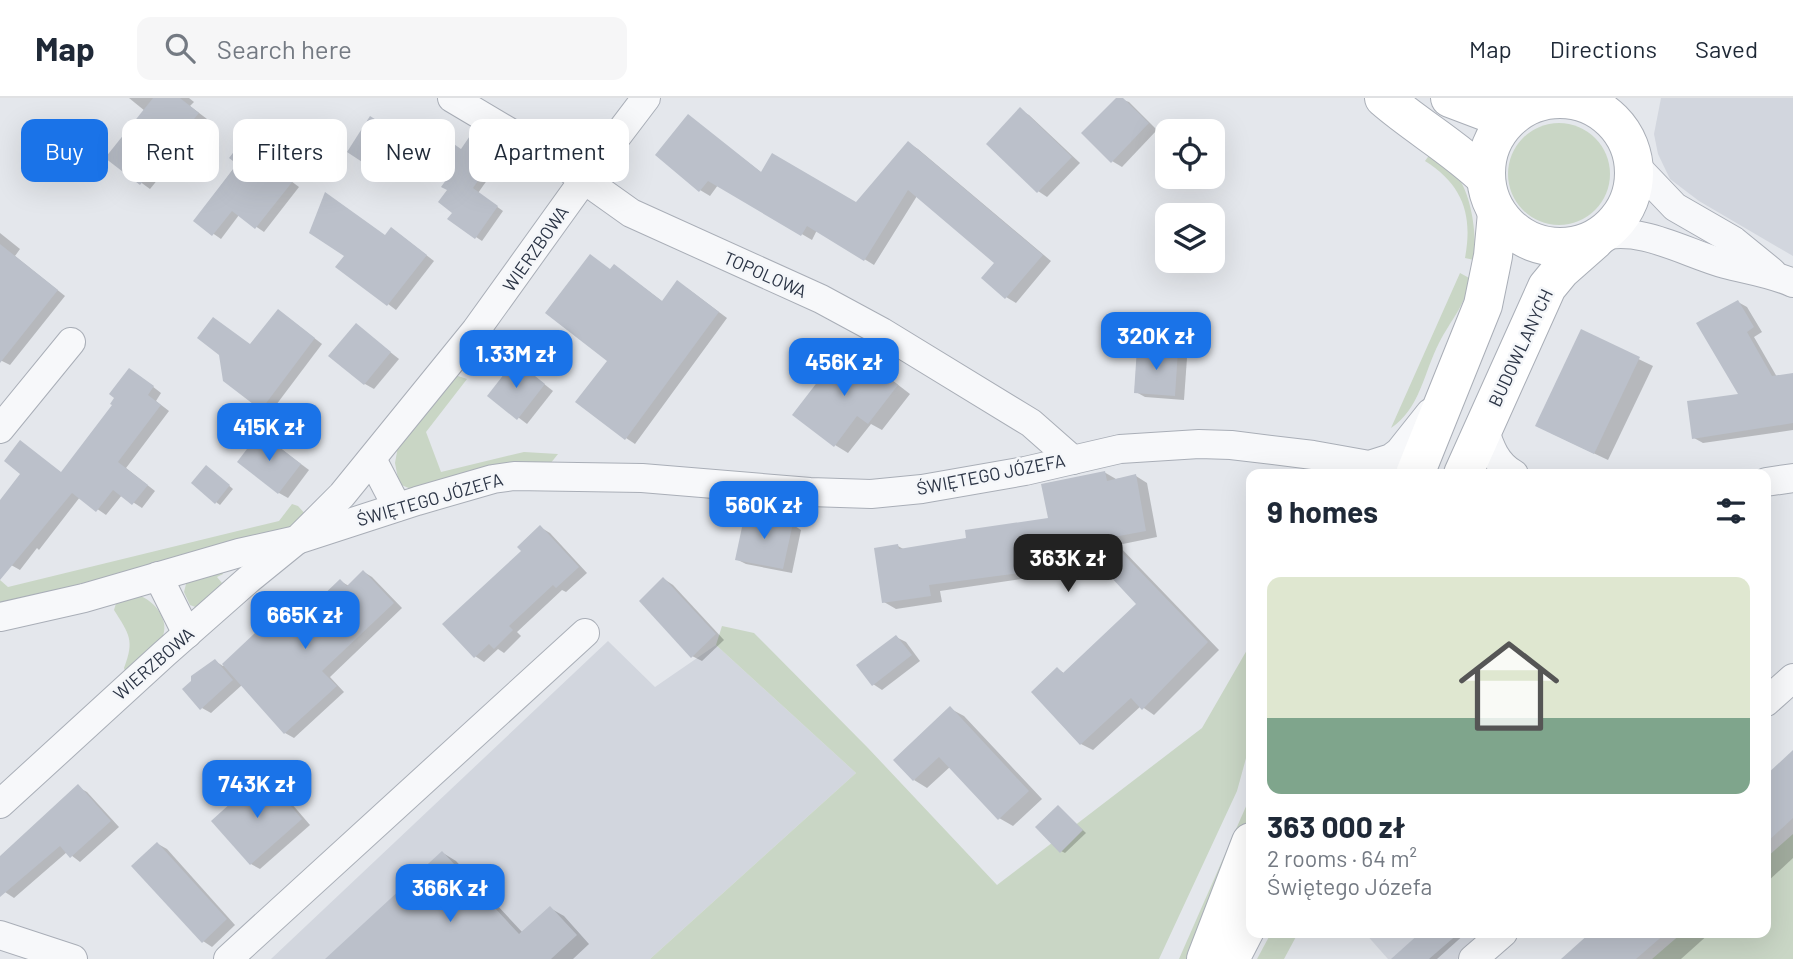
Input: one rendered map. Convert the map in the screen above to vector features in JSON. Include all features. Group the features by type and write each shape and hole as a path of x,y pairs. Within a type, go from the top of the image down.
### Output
{"street":[{"name":"TOPOLOWA","path":"452,98 487,119"},
{"name":"WIERZBOWA","path":"629,120 646,98"},
{"path":"1384,98 1486,177"},
{"path":"1450,98 1510,117"},
{"path":"1564,98 1594,107 1611,119 1629,150 1675,207 1734,241 1785,279 1722,263 1651,239 1623,234 1599,237 1572,247 1544,246 1517,234 1497,214 1489,196 1486,177 1491,145 1510,117 1526,106 1545,99 1564,98"},
{"path":"1599,237 1615,223 1627,205 1633,185 1629,150 1633,98"},
{"name":"WIERZBOWA","path":"0,804 187,634 297,540 342,495 500,299 582,182"},
{"name":"TOPOLOWA","path":"584,182 631,213 821,299 882,332 1031,423 1073,460"},
{"path":"1417,469 1478,322 1487,292 1497,214"},
{"name":"BUDOWLANYCH","path":"1465,469 1547,288 1560,270 1599,237"},
{"path":"0,429 71,342"},
{"name":"ŚWIĘTEGO JÓZEFA","path":"1374,469 1399,452 1452,387"},
{"path":"1484,428 1492,452 1507,469"},
{"name":"ŚWIĘTEGO JÓZEFA","path":"0,617 59,604 239,552 297,540 397,507 493,479 514,476 642,478 810,492 871,494 922,489 1120,449 1209,444 1313,455 1369,469"},
{"path":"372,459 397,507"},
{"path":"1771,481 1793,478"},
{"path":"158,576 187,634"},
{"path":"229,959 585,633"},
{"path":"1771,698 1793,678"},
{"path":"1206,959 1246,855"},
{"path":"1230,959 1246,928"},
{"path":"0,935 74,959"},
{"path":"1473,959 1497,938"}],"shaded area":[{"path":"1661,98 1793,98 1793,256 1699,201 1670,179 1658,154 1654,134"},
{"path":"608,641 655,687 716,645 856,773 650,959 271,959"},
{"path":"1369,938 1481,938 1457,959 1388,959"}],"green space":[{"path":"1559,123 1579,127 1595,138 1606,154 1610,174 1606,194 1595,210 1579,221 1559,225 1539,221 1523,210 1512,194 1508,174 1512,154 1523,138 1539,127"},
{"path":"1433,150 1456,174 1466,193 1474,227 1474,260 1465,258 1467,228 1462,202 1448,180 1425,161"},
{"path":"1460,273 1471,279 1464,298 1439,343 1409,411 1391,428"},
{"path":"455,375 467,379 426,432 441,472 524,452 558,454 550,464 411,489 399,484 395,463 398,446"},
{"path":"292,504 298,506 308,517 291,527 0,606 0,580 8,587 279,521"},
{"path":"221,568 223,574 217,577 222,583 227,579 231,582 198,608 190,605 184,592 187,580"},
{"path":"141,596 158,609 164,622 163,635 152,651 126,674 124,668 129,638 114,610 117,600"},
{"path":"722,626 754,633 868,748 997,885 1202,728 1246,652 1246,758 1237,791 1159,959 650,959 856,773 716,645"},
{"path":"1246,806 1246,828 1186,959 1179,959"},
{"path":"1793,834 1793,959 1652,959 1676,938 1771,938 1771,854"},
{"path":"1268,938 1295,938 1284,959 1257,959"}],"building":[{"path":"153,98 180,98 199,113 194,119 136,119"},
{"path":"1116,98 1123,98 1149,123 1111,163 1081,133"},
{"path":"1020,107 1072,157 1037,193 986,144"},
{"path":"688,114 761,172 772,153 856,202 908,141 1043,255 1005,299 981,278 994,263 908,190 864,261 807,226 801,236 708,181 699,192 655,155"},
{"path":"361,130 361,161 347,152"},
{"path":"122,137 122,171 108,160 108,154"},
{"path":"469,137 469,182 477,182 473,188 498,206 475,239 447,219 452,213 438,202 447,190 441,187 445,182 455,182 455,145 461,149"},
{"path":"233,169 233,182 292,182 255,229 232,211 212,236 193,221"},
{"path":"325,192 385,235 391,227 427,255 387,306 335,267 344,256 309,233"},
{"path":"0,244 58,290 0,363"},
{"path":"590,254 610,269 614,264 662,301 677,280 719,312 625,440 575,402 607,361 545,313"},
{"path":"1738,300 1754,327 1747,332 1772,376 1793,373 1793,423 1692,439 1687,401 1738,394 1696,323"},
{"path":"278,309 315,338 261,410 223,381 219,355 197,338 213,317 250,344"},
{"path":"356,323 391,352 364,385 328,356"},
{"path":"1581,329 1640,357 1594,454 1535,426"},
{"path":"1137,348 1178,351 1175,396 1134,393"},
{"path":"842,350 857,361 861,357 898,385 868,424 857,416 834,447 792,415"},
{"path":"515,360 545,384 517,420 487,396"},
{"path":"129,368 154,386 148,395 161,405 118,462 148,485 132,505 113,490 96,512 72,493 0,580 0,500 20,474 4,461 20,440 61,472 112,405 110,404 114,398 109,394"},
{"path":"260,432 301,464 278,494 237,462"},
{"path":"206,465 230,485 215,504 191,483"},
{"path":"1105,471 1107,481 1136,474 1146,531 1108,538 1208,642 1142,710 1131,698 1080,745 1031,692 1057,667 1063,673 1136,604 1095,560 1057,568 929,585 931,596 882,603 874,548 898,544 899,549 966,538 965,530 1048,518 1041,484"},
{"path":"745,513 793,523 783,569 735,560"},
{"path":"540,525 579,567 556,588 553,585 509,626 513,630 494,649 489,644 474,658 442,624 521,551 517,547"},
{"path":"363,570 394,603 322,671 337,686 284,734 222,664 273,616 286,631 340,579 347,586"},
{"path":"663,577 716,634 691,658 639,601"},
{"path":"896,635 912,655 872,686 856,665"},
{"path":"215,659 233,680 200,710 182,689 191,681 191,676"},
{"path":"950,706 1029,791 998,820 939,757 913,781 893,760"},
{"path":"1793,750 1793,818 1771,838 1771,770"},
{"path":"263,774 302,819 250,865 211,821"},
{"path":"78,784 111,821 70,858 60,846 0,897 0,856"},
{"path":"1058,805 1083,830 1060,853 1035,827"},
{"path":"157,842 227,919 202,943 131,866"},
{"path":"442,851 519,934 550,906 577,935 551,959 325,959"},
{"path":"1414,938 1453,938 1429,959 1391,959"},
{"path":"1584,938 1660,938 1636,959 1561,959"}]}
